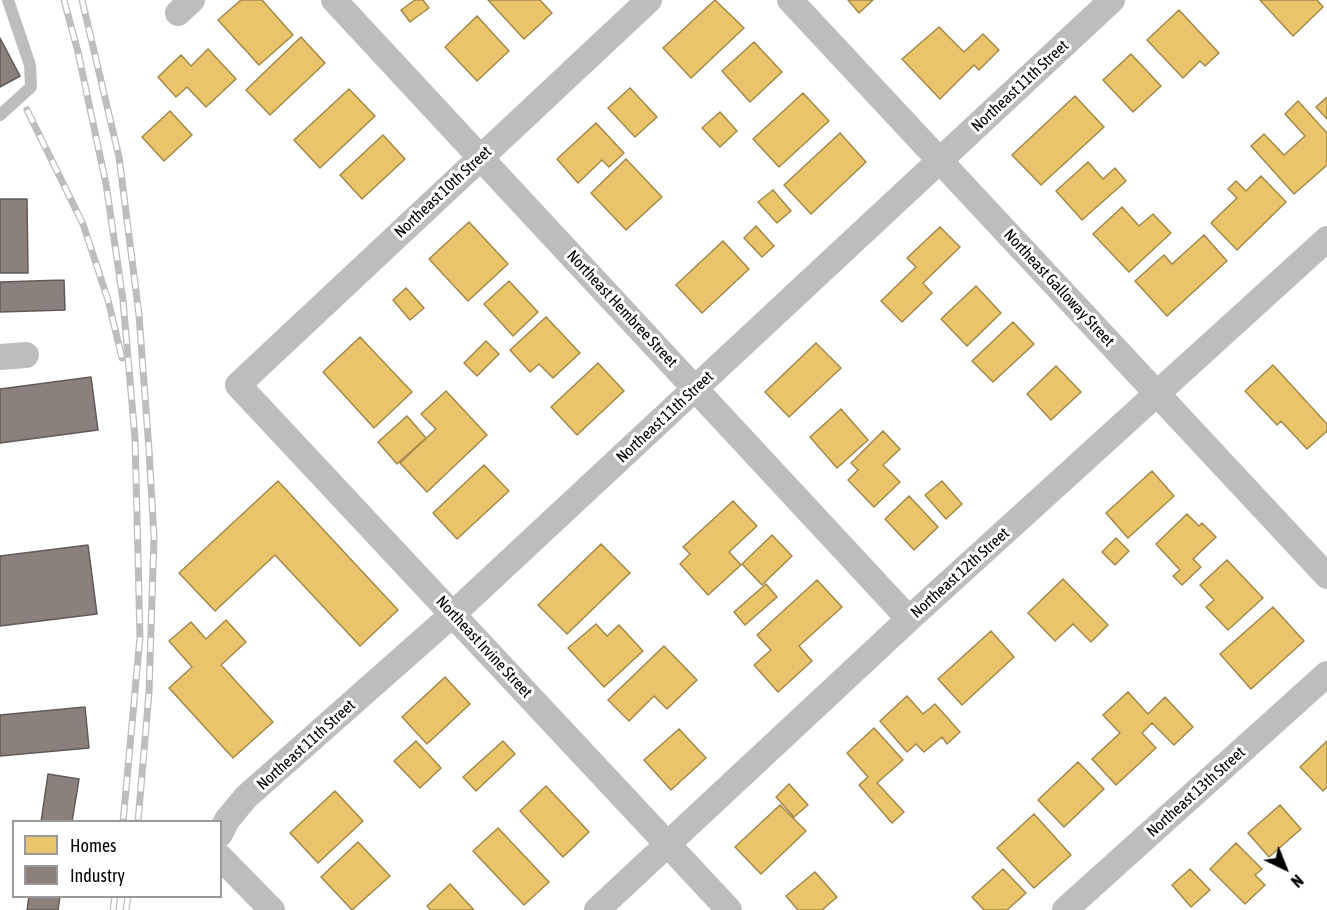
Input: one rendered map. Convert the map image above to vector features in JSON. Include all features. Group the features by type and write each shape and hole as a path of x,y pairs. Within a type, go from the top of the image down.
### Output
{"street":[{"name":"Northeast Hembree Street","path":"334,0 909,619"},
{"name":"Northeast 10th Street","path":"238,385 649,0"},
{"name":"Northeast Galloway Street","path":"790,0 1327,576"},
{"name":"Northeast 11th Street","path":"222,830 227,820 246,797 453,614 1112,0"},
{"name":"Northeast 12th Street","path":"597,910 909,619 1327,239"},
{"path":"0,357 26,355"},
{"name":"Northeast Irvine Street","path":"238,385 729,910"},
{"name":"Northeast 13th Street","path":"1065,910 1327,674"},
{"path":"222,859 272,910"}],"lane":[{"path":"0,115 31,87 30,66 8,0"}],"building: Homes":[{"path":"241,0 262,0 293,35 259,65 218,20"},
{"path":"415,0 423,0 429,8 410,22 401,10"},
{"path":"488,0 540,0 552,13 524,39"},
{"path":"715,0 744,28 691,78 663,48"},
{"path":"848,0 873,0 859,13"},
{"path":"1260,0 1317,0 1323,7 1293,36"},
{"path":"1179,10 1219,53 1205,66 1200,61 1183,78 1147,40"},
{"path":"477,16 509,51 477,81 445,47"},
{"path":"939,27 964,52 983,34 999,50 979,70 974,65 940,99 902,59"},
{"path":"301,37 325,63 270,115 246,90"},
{"path":"754,42 782,72 750,102 722,71"},
{"path":"208,49 236,79 206,107 187,87 176,97 158,77 181,55 191,66"},
{"path":"1131,54 1161,86 1133,112 1103,80"},
{"path":"630,88 657,117 635,137 608,108"},
{"path":"349,89 375,116 320,168 294,140"},
{"path":"803,93 829,121 779,167 753,139"},
{"path":"1075,96 1104,127 1041,185 1012,155"},
{"path":"1327,97 1327,119 1316,107"},
{"path":"1298,101 1327,133 1327,165 1294,194 1251,146 1264,134 1284,155 1305,136 1285,114"},
{"path":"170,111 192,135 164,161 142,137"},
{"path":"720,112 737,131 720,147 702,128"},
{"path":"596,123 624,153 609,167 602,160 578,183 557,159"},
{"path":"840,133 866,162 811,214 784,185"},
{"path":"383,135 405,159 362,199 340,175"},
{"path":"626,159 662,197 626,230 591,193"},
{"path":"1088,162 1103,179 1115,168 1126,181 1082,220 1056,191"},
{"path":"1261,176 1286,202 1237,250 1211,223 1237,198 1228,189 1236,181 1246,191"},
{"path":"773,190 791,211 777,223 758,202"},
{"path":"1122,207 1139,226 1153,214 1171,233 1129,272 1093,234"},
{"path":"469,222 508,264 468,301 429,259"},
{"path":"756,226 774,246 762,257 744,238"},
{"path":"940,227 960,247 923,283 932,293 902,322 881,301 916,267 907,258"},
{"path":"1204,235 1227,261 1167,316 1135,281 1164,255 1172,264"},
{"path":"723,241 749,269 702,313 676,285"},
{"path":"509,281 538,312 513,336 484,304"},
{"path":"976,286 1001,313 967,346 941,319"},
{"path":"406,288 424,308 410,320 393,300"},
{"path":"546,317 580,353 553,378 539,364 530,372 510,350"},
{"path":"1013,322 1034,344 993,382 972,361"},
{"path":"360,337 412,392 374,428 323,372"},
{"path":"486,341 499,354 477,376 464,363"},
{"path":"816,343 841,368 789,417 765,392"},
{"path":"598,363 624,391 577,435 551,407"},
{"path":"1273,365 1327,424 1327,431 1307,449 1281,421 1277,425 1245,391"},
{"path":"1056,366 1081,392 1051,420 1027,394"},
{"path":"446,391 487,435 427,492 400,463 436,429 421,414"},
{"path":"841,409 868,440 837,468 810,437"},
{"path":"407,416 426,438 397,464 378,442"},
{"path":"883,431 900,449 883,465 900,482 874,507 848,480 858,470 851,463"},
{"path":"484,465 509,491 457,539 433,513"},
{"path":"1152,471 1174,496 1128,538 1106,513"},
{"path":"278,481 398,610 360,646 275,555 215,611 179,573"},
{"path":"942,481 962,504 946,519 925,495"},
{"path":"909,496 938,527 914,550 885,519"},
{"path":"733,501 757,526 729,552 741,565 708,595 680,564 690,554 683,547"},
{"path":"1187,514 1199,526 1202,523 1216,537 1193,559 1201,567 1182,585 1173,576 1180,570 1156,544"},
{"path":"772,535 792,556 762,585 742,564"},
{"path":"1116,538 1129,551 1115,565 1102,552"},
{"path":"601,544 630,573 567,634 538,605"},
{"path":"1227,560 1263,598 1228,630 1206,607 1214,600 1200,585"},
{"path":"1063,579 1108,625 1091,642 1073,624 1055,641 1028,613"},
{"path":"817,580 842,607 799,646 812,661 778,692 754,665 771,650 757,635"},
{"path":"766,584 777,597 745,625 734,612"},
{"path":"1273,607 1304,641 1251,689 1220,654"},
{"path":"226,620 246,642 221,665 273,722 233,758 169,688 192,667 169,641 191,622 206,639"},
{"path":"596,624 607,636 619,625 643,651 604,687 568,648"},
{"path":"991,631 1014,657 962,705 938,679"},
{"path":"664,646 697,680 667,709 654,696 629,721 608,700"},
{"path":"445,677 470,704 427,744 402,717"},
{"path":"1128,692 1148,714 1165,697 1193,727 1174,745 1152,723 1142,733 1156,748 1116,785 1092,759 1120,733 1103,715"},
{"path":"907,696 923,714 935,704 960,732 947,744 942,737 924,752 916,744 907,752 880,721"},
{"path":"874,728 903,760 877,783 904,812 892,823 859,785 868,777 847,753"},
{"path":"679,729 706,758 671,790 644,760"},
{"path":"416,741 441,768 420,788 394,761"},
{"path":"503,741 515,754 476,791 463,777"},
{"path":"1327,741 1327,787 1323,791 1300,767"},
{"path":"1078,762 1104,789 1064,827 1038,800"},
{"path":"789,784 808,805 794,817 776,797"},
{"path":"546,786 589,832 563,857 520,811"},
{"path":"335,791 363,821 318,863 290,833"},
{"path":"780,805 806,831 761,874 735,847"},
{"path":"1280,805 1301,829 1269,857 1248,833"},
{"path":"1034,814 1071,855 1034,888 997,848"},
{"path":"498,828 549,882 524,905 473,851"},
{"path":"358,842 390,876 352,910 321,877"},
{"path":"1236,843 1262,869 1255,875 1265,885 1245,904 1210,869"},
{"path":"1003,869 1026,893 1007,910 984,910 972,897"},
{"path":"1190,869 1210,890 1191,907 1172,885"},
{"path":"815,872 837,897 822,910 798,910 786,896"},
{"path":"450,884 474,910 431,910 427,906"}],"building: Industry":[{"path":"0,38 20,76 0,87"},
{"path":"0,199 27,199 28,273 0,273"},
{"path":"64,280 65,310 0,312 0,282"},
{"path":"91,377 98,430 0,443 0,389"},
{"path":"88,545 97,614 0,626 0,556"},
{"path":"85,707 89,748 0,756 0,715"},
{"path":"48,774 79,779 72,820 41,820"},
{"path":"29,898 60,898 58,910 27,910"}],"railway":[{"path":"64,0 78,52 106,184 123,300 135,438 140,637 123,820"},
{"path":"82,0 119,157 139,315 149,450 154,537 149,692 138,820"},
{"path":"27,110 83,224 108,300 122,358"},
{"path":"113,910 115,898"},
{"path":"126,910 128,898"}]}
